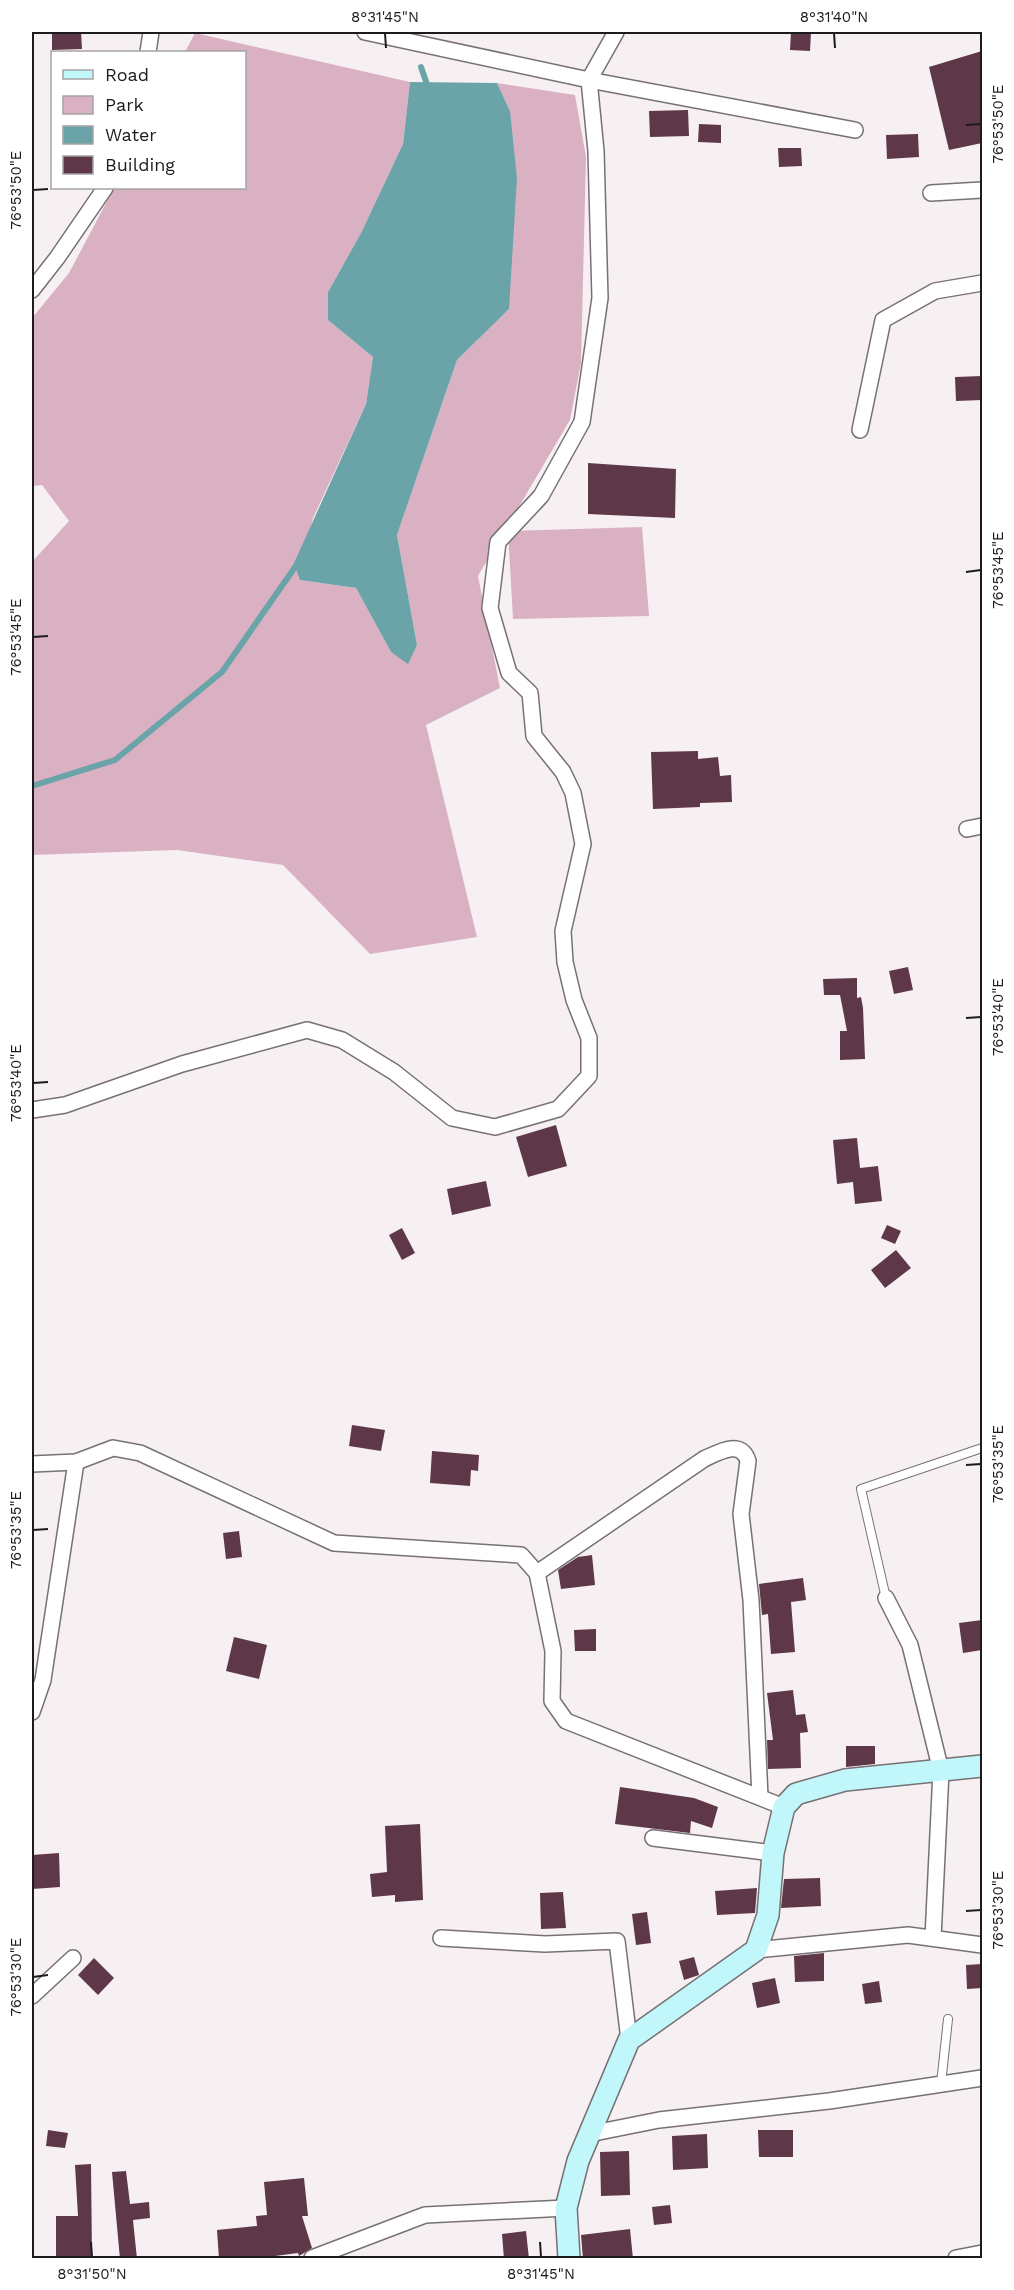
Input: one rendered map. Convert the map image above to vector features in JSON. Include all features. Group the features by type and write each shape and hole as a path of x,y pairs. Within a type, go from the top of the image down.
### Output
{"street":[{"path":"148,51 151,32"},
{"path":"365,32 590,80 855,130"},
{"path":"32,1110 64,1105 182,1064 307,1030 342,1040 394,1072 452,1119 495,1127 558,1109 589,1076 589,1038 574,1000 565,962 563,931 583,844 573,793 563,772 534,736 530,693 508,673 490,608 498,542 541,496 582,422 600,298 596,151 590,80 616,32"},
{"path":"32,290 104,189"},
{"path":"931,193 982,190"},
{"path":"860,430 883,320 935,291 982,283"},
{"path":"32,1464 76,1462 113,1448 140,1453 334,1543 521,1555 537,1573 553,1651 552,1701 566,1721 784,1807"},
{"path":"537,1573 704,1459 727,1448 741,1450 746,1455 748,1461 741,1514 751,1600 760,1797"},
{"path":"32,1712 43,1680 76,1462"},
{"path":"886,1598 910,1645 941,1772 933,1938"},
{"path":"756,1950 768,1915 773,1853 784,1807 795,1794 845,1780 941,1772 982,1766"},
{"path":"653,1838 773,1853"},
{"path":"629,2040 756,1950 908,1935 982,1945"},
{"path":"441,1938 545,1944 617,1941 629,2040 578,2161 566,2208 569,2259"},
{"path":"32,1996 73,1959"},
{"path":"589,2134 659,2120 982,2078"},
{"path":"318,2257 425,2215 566,2208"},
{"path":"956,2259 982,2253"}],"lane":[{"path":"886,1598 861,1489 982,1448"},
{"path":"941,2084 948,2019"}],"green space":[{"path":"195,33 410,82 403,144 361,233 328,292 328,320 373,357 366,404 313,518 300,580 356,588 391,652 417,645 397,535 457,360 509,309 510,111 497,83 575,95 586,157 581,363 570,420 478,576 500,688 426,725 477,937 370,954 283,865 177,850 32,855 32,562 69,521 42,485 32,486 32,318 69,273 113,189 246,189 246,51 186,51"},
{"path":"642,527 649,616 513,619 508,531"}],"water":[{"path":"410,82 497,83 510,111 517,178 509,309 457,360 397,535 417,645 408,664 391,652 356,588 300,580 294,563 366,404 373,357 328,320 328,292 361,233 403,144"}],"building":[{"path":"52,32 81,32 82,49 52,50"},
{"path":"791,32 811,32 810,51 790,50"},
{"path":"982,51 982,143 949,150 929,67"},
{"path":"688,110 689,136 650,137 649,111"},
{"path":"699,124 721,125 721,143 698,142"},
{"path":"918,134 919,157 887,159 886,135"},
{"path":"778,148 801,148 802,166 779,167"},
{"path":"982,376 982,400 956,401 955,377"},
{"path":"588,463 676,469 675,518 588,514"},
{"path":"698,751 698,759 718,757 720,776 731,775 732,802 700,803 700,807 653,809 651,752"},
{"path":"908,967 913,990 894,994 889,971"},
{"path":"857,978 857,998 861,997 863,1008 865,1059 840,1060 840,1031 847,1031 840,995 824,995 823,979"},
{"path":"556,1125 567,1166 528,1177 516,1137"},
{"path":"857,1138 860,1168 878,1166 882,1201 855,1204 853,1182 837,1184 833,1140"},
{"path":"486,1181 491,1206 452,1215 447,1189"},
{"path":"887,1225 901,1231 895,1244 881,1238"},
{"path":"402,1228 415,1253 402,1260 389,1235"},
{"path":"896,1250 911,1268 885,1288 871,1270"},
{"path":"352,1425 385,1430 381,1451 349,1446"},
{"path":"432,1451 479,1455 478,1471 471,1470 470,1486 430,1483"},
{"path":"239,1531 242,1557 226,1559 223,1533"},
{"path":"592,1555 595,1585 561,1589 558,1570 578,1557"},
{"path":"803,1578 806,1600 791,1602 795,1652 771,1654 768,1614 762,1615 759,1584"},
{"path":"982,1620 982,1650 963,1653 959,1623"},
{"path":"596,1629 596,1651 575,1651 574,1630"},
{"path":"234,1637 267,1645 259,1679 226,1671"},
{"path":"793,1690 796,1715 805,1714 808,1732 800,1733 801,1768 768,1769 767,1740 773,1740 767,1693"},
{"path":"846,1746 875,1746 875,1764 846,1767"},
{"path":"620,1787 694,1798 718,1807 712,1828 691,1821 690,1833 615,1824"},
{"path":"420,1824 423,1900 395,1902 395,1895 372,1897 370,1874 387,1872 385,1826"},
{"path":"59,1853 60,1887 32,1889 32,1855"},
{"path":"820,1878 821,1906 781,1908 784,1879"},
{"path":"757,1888 755,1913 717,1915 715,1891"},
{"path":"563,1892 566,1928 541,1929 540,1893"},
{"path":"647,1912 651,1943 636,1945 632,1914"},
{"path":"824,1953 824,1981 795,1982 794,1956"},
{"path":"694,1957 699,1975 684,1980 679,1961"},
{"path":"94,1958 114,1978 98,1995 78,1975"},
{"path":"982,1964 982,1988 967,1989 966,1965"},
{"path":"775,1978 780,2003 757,2008 752,1983"},
{"path":"879,1981 882,2002 865,2004 862,1984"},
{"path":"48,2130 68,2133 65,2148 46,2146"},
{"path":"758,2130 793,2130 793,2157 759,2157"},
{"path":"707,2134 708,2168 673,2170 672,2136"},
{"path":"629,2151 630,2195 601,2196 600,2152"},
{"path":"91,2164 92,2259 56,2259 56,2216 78,2216 75,2165"},
{"path":"126,2171 130,2204 149,2202 150,2218 133,2220 137,2259 120,2259 112,2172"},
{"path":"304,2178 308,2216 302,2216 312,2248 299,2256 298,2253 253,2259 219,2259 217,2230 257,2226 256,2216 267,2215 264,2182"},
{"path":"670,2205 672,2223 654,2225 652,2207"},
{"path":"630,2229 633,2259 583,2259 581,2235"},
{"path":"526,2231 529,2259 504,2259 502,2234"}],"waterway":[{"path":"421,67 429,90"},
{"path":"32,786 115,760 222,672 300,560"}]}
